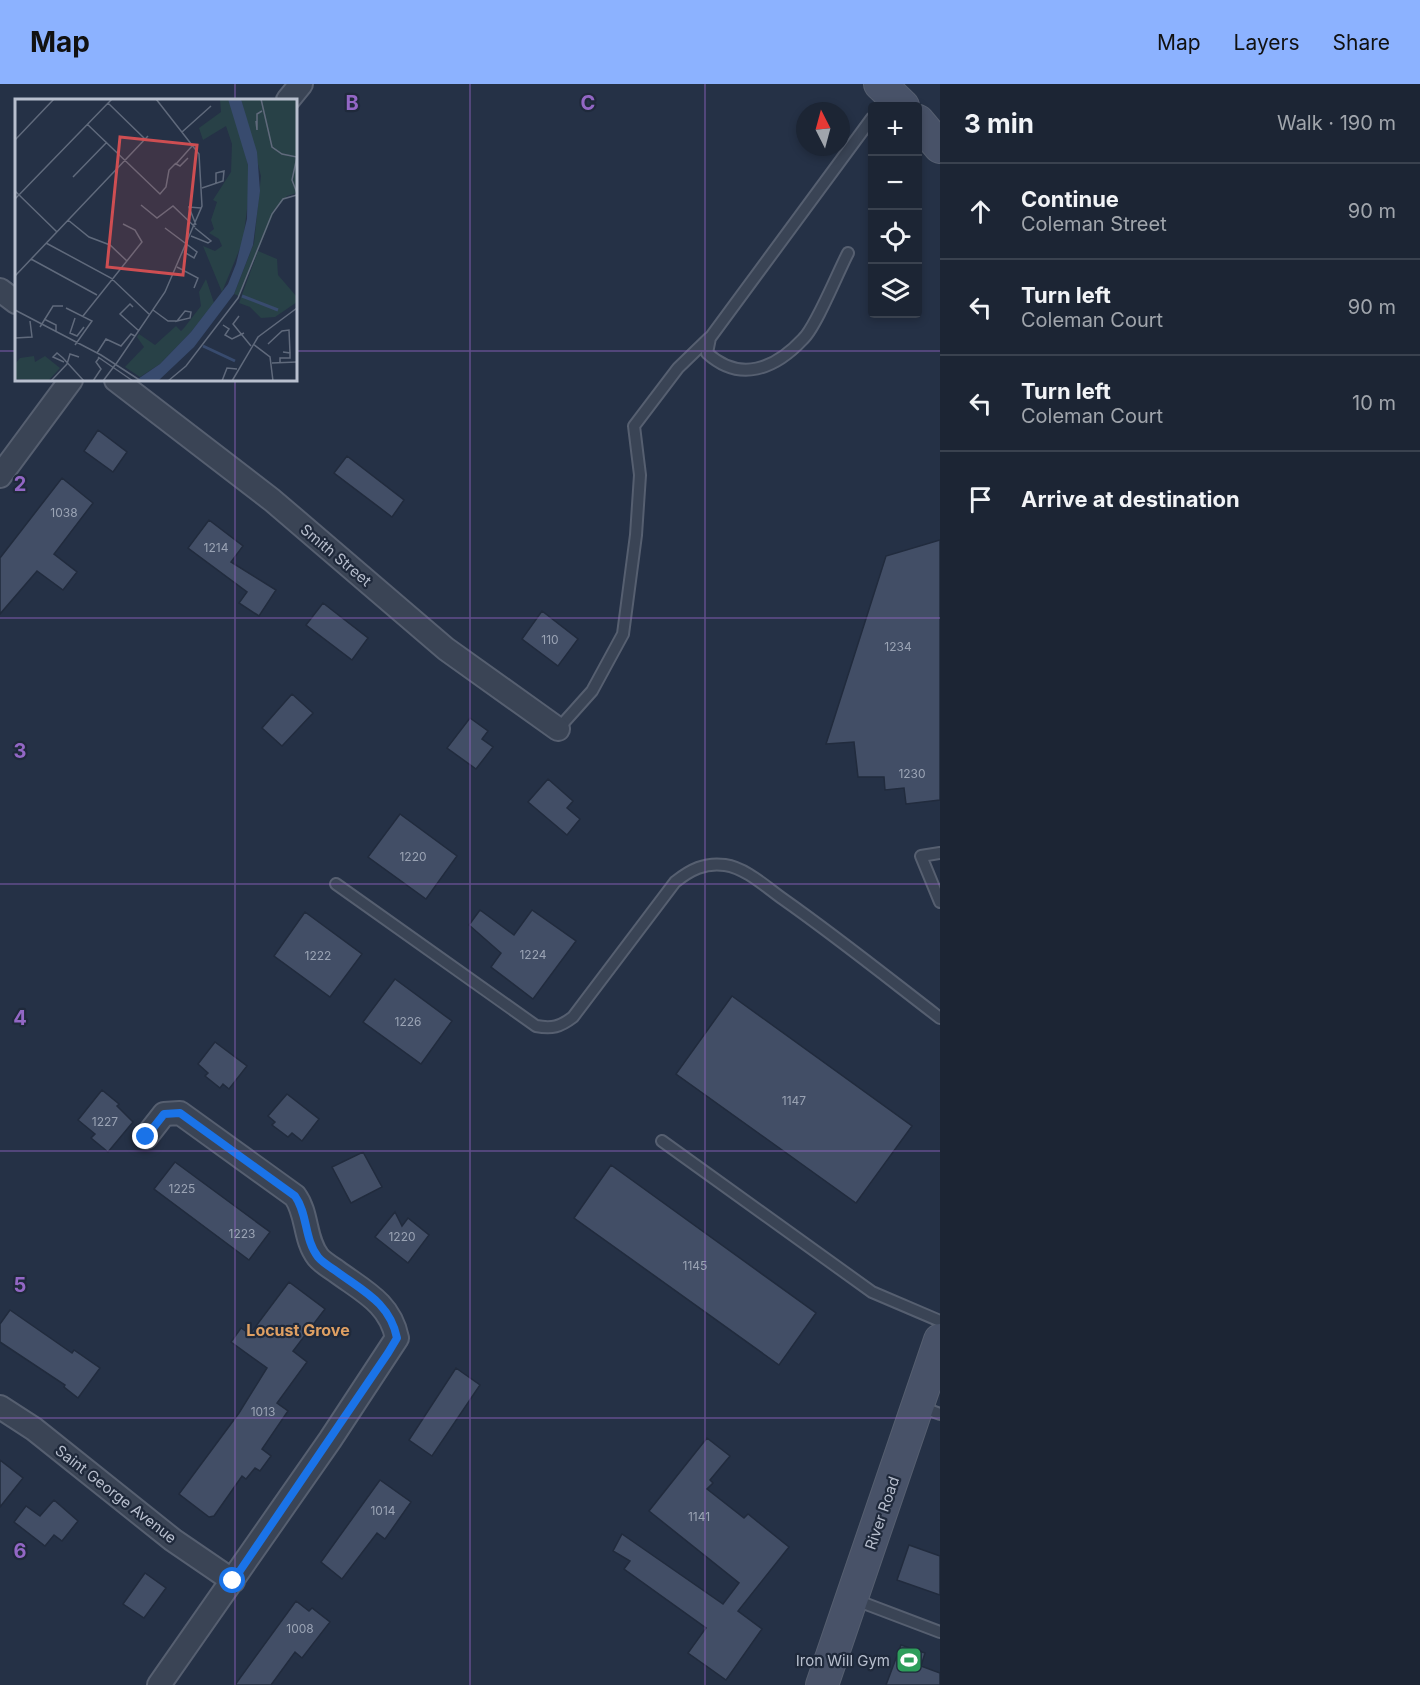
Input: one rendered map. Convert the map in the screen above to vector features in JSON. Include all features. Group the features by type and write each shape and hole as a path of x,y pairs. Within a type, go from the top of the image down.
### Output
{"street":[{"path":"289,99 300,84"},
{"path":"922,125 940,147"},
{"path":"0,290 15,301"},
{"path":"0,476 70,381"},
{"name":"Smith Street","path":"117,381 272,501 446,649 558,729"},
{"path":"146,1137 164,1114 180,1113 295,1196 302,1206 311,1246 318,1258 386,1309 394,1323 397,1338 233,1581 159,1685"},
{"name":"River Road","path":"822,1685 852,1599 929,1410 940,1340"},
{"name":"Saint George Avenue","path":"0,1407 34,1429 173,1540 233,1581"}],"lane":[{"path":"558,729 592,692 622,634 636,535 640,475 634,426 678,368 710,338 868,125"},
{"path":"710,338 707,353 720,364 747,371 765,369 804,339 848,253"},
{"path":"940,853 921,856 940,902"},
{"path":"336,885 536,1026 549,1028 562,1025 573,1017 675,882 689,871 709,865 726,865 743,871 818,924 940,1018"},
{"path":"662,1141 872,1292 940,1321"},
{"path":"852,1599 940,1632"}],"building":[{"path":"98,430 127,452 113,472 84,451"},
{"path":"347,456 404,500 392,517 334,473"},
{"path":"62,478 93,503 54,554 77,572 63,590 37,571 0,614 0,558"},
{"path":"209,520 243,546 231,562 276,590 259,616 239,603 247,592 188,548"},
{"path":"940,540 940,800 906,804 904,788 885,790 884,777 858,777 854,742 826,744 886,556"},
{"path":"323,603 368,638 352,660 306,625"},
{"path":"542,611 578,639 558,666 522,639"},
{"path":"292,694 313,713 282,746 262,728"},
{"path":"470,718 488,731 482,739 493,747 476,769 447,748"},
{"path":"548,779 573,801 567,808 580,819 567,835 528,802"},
{"path":"400,814 457,856 426,899 368,857"},
{"path":"480,910 514,935 532,910 576,941 533,999 491,967 501,953 469,925"},
{"path":"305,912 362,954 330,997 274,956"},
{"path":"395,979 452,1021 421,1064 363,1022"},
{"path":"732,996 912,1126 856,1203 676,1074"},
{"path":"215,1042 247,1066 229,1089 223,1084 220,1088 205,1076 208,1073 198,1064"},
{"path":"102,1090 119,1104 117,1106 133,1122 108,1152 91,1138 95,1134 78,1120"},
{"path":"287,1094 319,1119 302,1141 292,1133 288,1137 272,1125 275,1122 268,1116"},
{"path":"363,1152 382,1187 351,1203 332,1167"},
{"path":"175,1162 270,1232 249,1260 154,1189"},
{"path":"611,1165 816,1313 779,1365 574,1218"},
{"path":"395,1212 402,1226 408,1218 429,1235 408,1263 375,1237"},
{"path":"289,1282 325,1309 293,1351 307,1362 277,1403 288,1411 262,1449 271,1456 260,1471 255,1468 246,1479 242,1476 214,1516 209,1517 179,1494 239,1413 267,1368 231,1342 241,1328 250,1334"},
{"path":"10,1310 72,1353 74,1350 100,1368 78,1398 64,1387 65,1385 0,1342 0,1324"},
{"path":"456,1368 480,1385 432,1456 409,1440"},
{"path":"707,1438 730,1456 710,1480 713,1483 707,1489 744,1518 748,1514 789,1547 738,1611 762,1629 726,1680 688,1653 706,1628 624,1569 630,1561 613,1551 622,1534 723,1604 739,1583 649,1511"},
{"path":"0,1460 23,1478 0,1507"},
{"path":"380,1480 411,1502 385,1539 377,1533 342,1579 321,1562"},
{"path":"54,1500 78,1521 62,1541 54,1535 45,1546 14,1522 26,1506 40,1516"},
{"path":"909,1545 940,1556 940,1595 897,1580"},
{"path":"145,1573 166,1588 144,1618 123,1604"},
{"path":"296,1601 309,1611 312,1608 330,1622 302,1658 295,1652 271,1685 235,1685"},
{"name":"Iron Will Gym","path":"901,1645 925,1653 921,1666 940,1673 940,1685 886,1685"}],"place":[{"name":"Iron Will Gym","path":"909,1660"}],"district":[{"name":"Locust Grove","path":"298,1330"}],"route":[{"path":"146,1137 164,1114 180,1113 295,1196 302,1206 311,1246 318,1258 386,1309 394,1323 397,1338 233,1581"}]}
